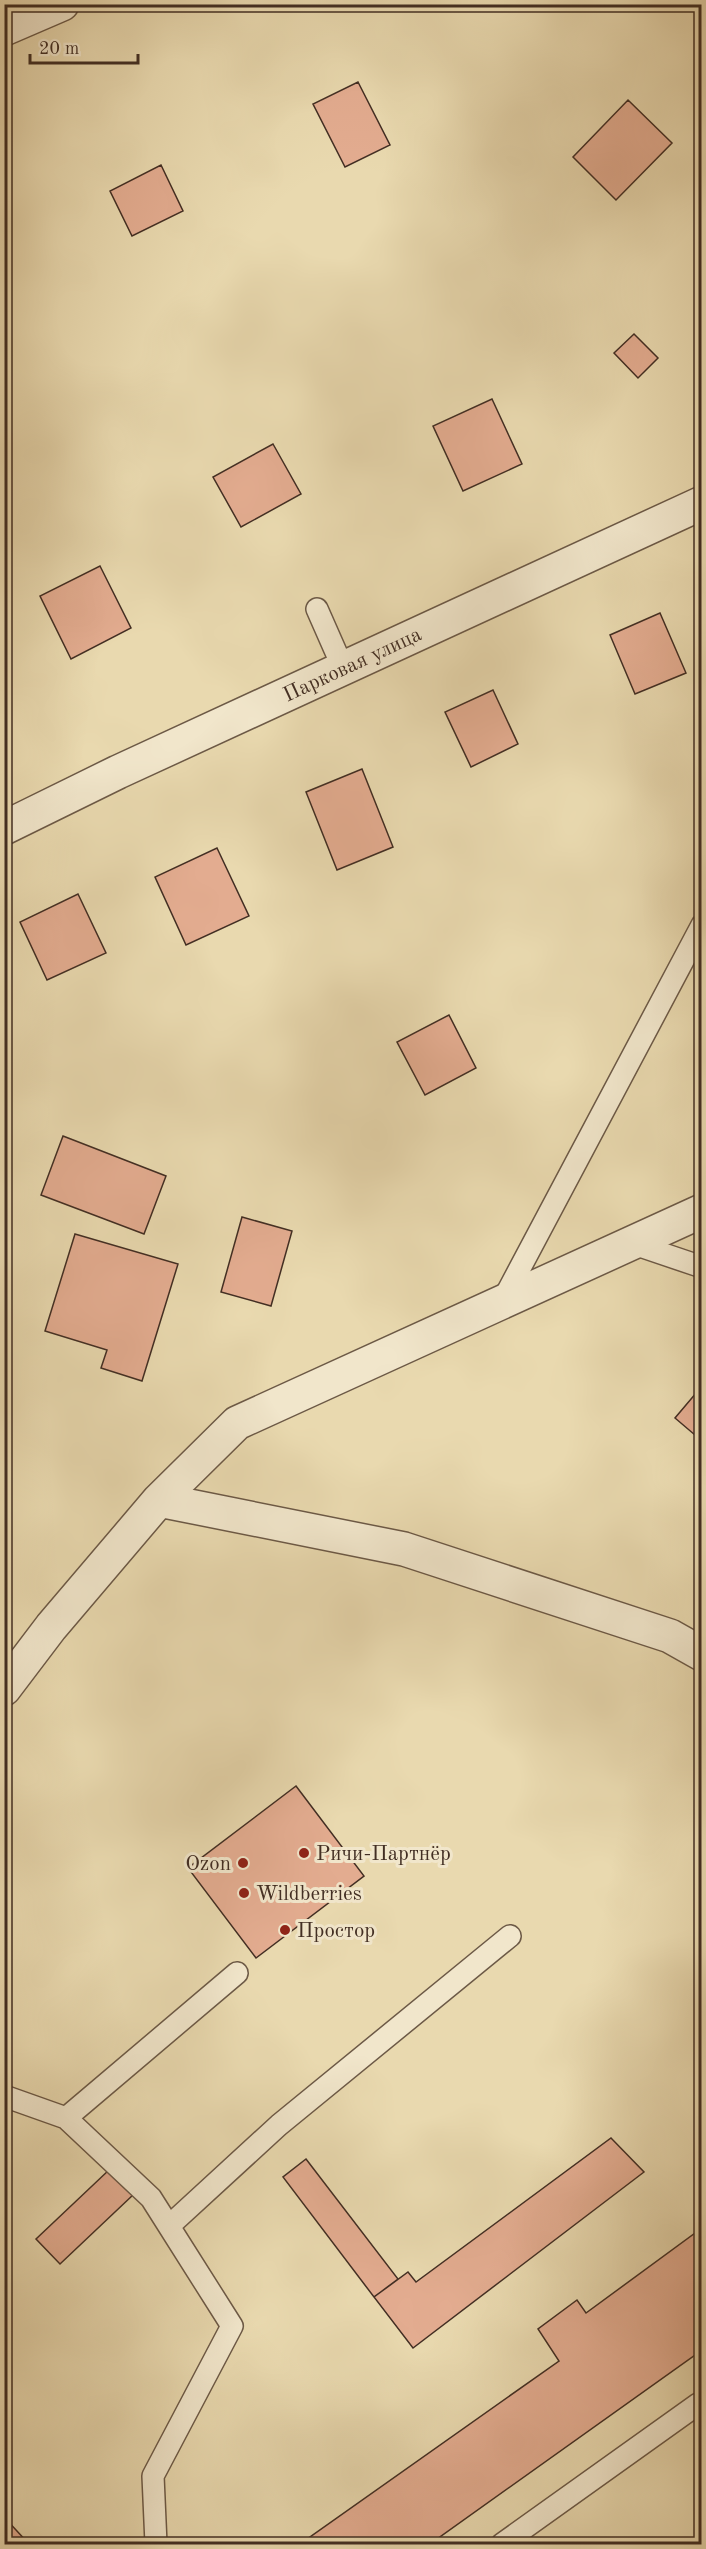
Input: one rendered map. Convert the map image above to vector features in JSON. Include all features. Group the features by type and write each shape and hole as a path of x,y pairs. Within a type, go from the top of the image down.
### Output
{"street":[{"path":"4,29 62,4"},
{"name":"Парковая улица","path":"4,828 343,668 702,503"},
{"path":"4,1689 51,1627 159,1500 237,1423 702,1210"},
{"path":"159,1500 404,1549 670,1636 702,1654"}],"lane":[{"path":"317,609 343,668"},
{"path":"502,1302 702,925"},
{"path":"631,1243 702,1267"},
{"path":"169,2226 279,2125 510,1935"},
{"path":"66,2118 237,1973"},
{"path":"4,2097 66,2118 151,2198 232,2326 153,2476 156,2544"},
{"path":"502,2544 698,2404 702,2409"}],"building":[{"path":"358,82 390,145 345,167 313,104"},
{"path":"628,100 672,143 616,200 573,157"},
{"path":"161,165 183,211 132,236 110,191"},
{"path":"634,334 658,358 638,378 614,353"},
{"path":"492,399 522,464 463,491 433,426"},
{"path":"273,444 301,494 241,527 213,477"},
{"path":"100,566 131,628 71,659 40,596"},
{"path":"660,613 686,673 635,694 610,635"},
{"path":"493,690 518,744 471,767 445,712"},
{"path":"362,769 393,847 337,870 306,792"},
{"path":"217,848 249,916 186,945 155,877"},
{"path":"78,894 106,953 47,980 20,922"},
{"path":"449,1015 476,1068 425,1095 397,1042"},
{"path":"63,1136 166,1176 144,1234 41,1195"},
{"path":"242,1217 292,1231 271,1306 221,1292"},
{"path":"75,1234 178,1264 142,1381 101,1368 107,1350 45,1331"},
{"path":"702,1386 702,1441 675,1418"},
{"path":"296,1786 364,1876 256,1958 188,1868"},
{"path":"611,2138 644,2172 413,2348 374,2297 408,2272 416,2282"},
{"path":"306,2159 398,2279 374,2297 283,2177"},
{"path":"110,2169 134,2194 60,2264 36,2239"},
{"path":"702,2228 702,2350 430,2544 300,2544 559,2361 538,2329 577,2300 586,2313"},
{"path":"4,2517 29,2544 4,2544"}],"place":[{"name":"Ричи-Партнёр","path":"304,1853"},
{"name":"Ozon","path":"243,1863"},
{"name":"Wildberries","path":"244,1893"},
{"name":"Простор","path":"285,1930"}]}
